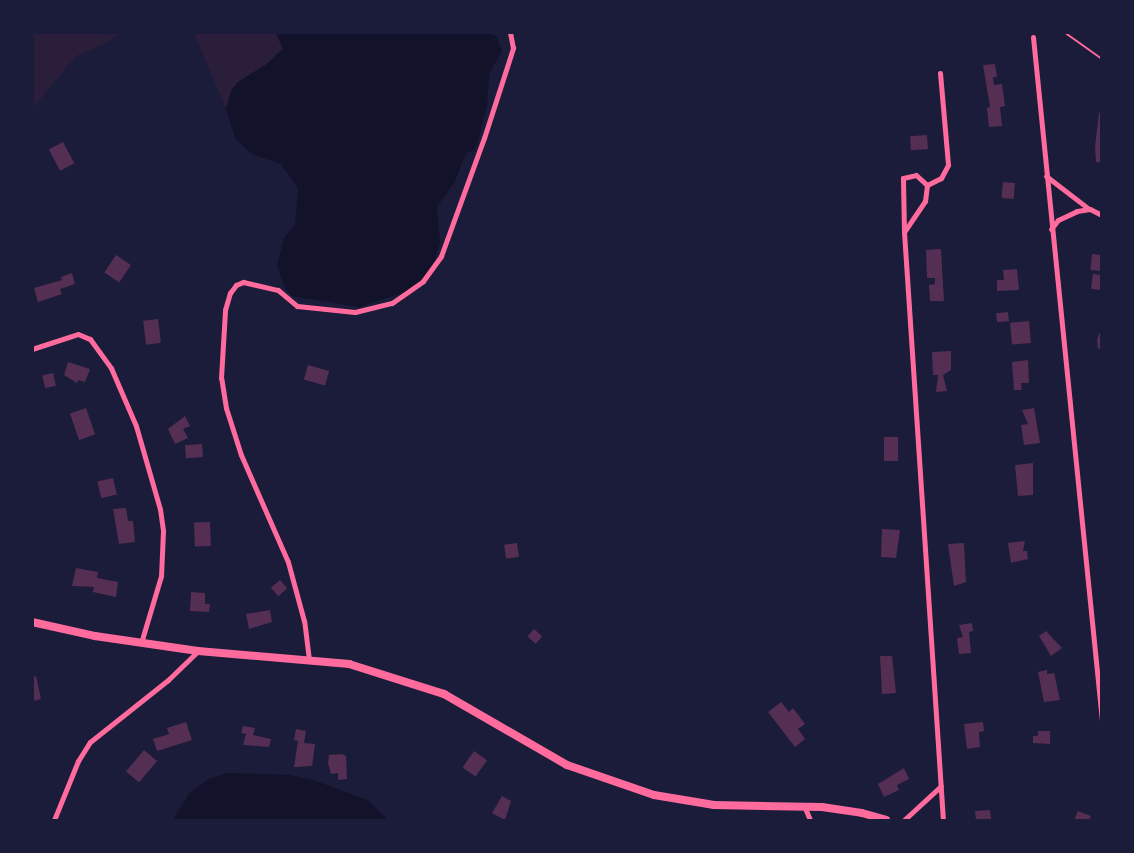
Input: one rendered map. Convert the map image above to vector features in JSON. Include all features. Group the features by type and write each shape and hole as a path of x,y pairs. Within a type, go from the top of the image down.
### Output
{"street":[{"path":"309,660 304,621 288,562 241,455 226,408 221,378 225,310 230,294 236,285 243,282 278,290 296,306 355,312 392,303 424,281 441,256 484,138 513,48 510,32"},
{"path":"1033,38 1102,721"},
{"path":"927,185 941,178 948,166 940,73"},
{"path":"927,185 916,175 903,178 904,232 943,820"},
{"path":"1046,176 1090,209 1102,215"},
{"path":"904,232 925,201 927,185"},
{"path":"1051,229 1063,216 1090,209"},
{"path":"32,349 78,334 86,337 104,356 136,426 160,509 164,551 161,576 141,643"},
{"path":"32,622 141,643 198,651 349,664 417,683 444,694 567,764 654,795 714,806 854,811 886,820"},
{"path":"54,820 78,761 90,742 168,680 198,651"},
{"path":"904,820 941,786"},
{"path":"805,808 810,820"}],"path":[{"path":"1064,32 1102,59"}],"shaded area":[{"path":"33,32 120,33 106,43 76,56 33,108"},
{"path":"194,33 276,33 283,48 267,64 238,82 231,91 226,109"},
{"path":"276,33 490,33 496,36 502,51 489,74 487,107 477,144 474,150 466,153 455,181 437,207 440,243 434,262 424,278 405,292 359,307 292,296 285,288 277,266 284,238 295,224 298,189 281,164 252,154 236,140 226,109 231,91 238,82 267,64 283,49"},
{"path":"227,773 290,775 313,780 367,800 389,820 173,820 190,792 209,779"}],"building":[{"path":"995,64 997,77 993,77 994,85 1002,84 1005,106 1000,107 1002,126 989,127 987,108 990,107 983,65"},
{"path":"1099,113 1102,113 1102,163 1096,162 1095,147"},
{"path":"927,135 928,149 911,150 910,136"},
{"path":"63,142 74,163 60,171 49,150"},
{"path":"1003,182 1015,183 1014,199 1002,198"},
{"path":"941,249 944,301 930,301 929,285 935,284 935,278 927,278 926,250"},
{"path":"1092,254 1102,255 1100,271 1090,270"},
{"path":"116,255 131,265 119,282 104,272"},
{"path":"1017,269 1019,290 997,291 997,280 1004,280 1003,270"},
{"path":"72,273 75,284 60,289 62,294 38,302 34,288 62,280 61,277"},
{"path":"1093,274 1102,275 1102,290 1091,289"},
{"path":"1008,312 1009,321 997,322 996,313"},
{"path":"158,319 161,343 146,345 143,321"},
{"path":"1029,321 1031,343 1012,345 1010,323"},
{"path":"1102,326 1102,348 1098,349 1097,340"},
{"path":"951,351 951,370 943,375 947,391 936,392 938,375 933,375 932,352"},
{"path":"1028,360 1029,383 1021,383 1022,390 1014,390 1012,362"},
{"path":"68,362 90,369 85,382 78,380 77,383 64,375"},
{"path":"308,365 329,371 325,385 304,379"},
{"path":"53,373 56,386 45,388 42,375"},
{"path":"86,408 95,434 79,440 70,414"},
{"path":"1034,408 1040,443 1024,445 1021,425 1028,424 1022,410"},
{"path":"185,416 190,426 183,429 188,438 175,444 168,429"},
{"path":"884,437 898,437 898,461 884,461"},
{"path":"202,444 203,457 186,458 185,445"},
{"path":"1033,463 1033,495 1018,496 1015,465"},
{"path":"113,478 117,495 101,498 97,482"},
{"path":"126,508 128,521 133,521 135,542 119,544 113,509"},
{"path":"210,522 211,546 195,547 194,523"},
{"path":"882,529 900,530 896,558 881,557"},
{"path":"1025,541 1023,551 1027,551 1028,559 1011,563 1008,543"},
{"path":"517,543 519,557 506,559 504,545"},
{"path":"964,543 966,582 954,586 948,544"},
{"path":"76,568 98,572 97,578 118,582 116,597 93,592 94,587 72,586"},
{"path":"280,580 287,588 278,596 271,588"},
{"path":"191,592 205,593 205,604 210,604 209,612 190,611"},
{"path":"270,610 272,622 249,629 246,614"},
{"path":"972,623 973,631 969,632 971,653 959,654 957,638 963,637 959,625"},
{"path":"534,629 542,636 536,644 527,637"},
{"path":"1046,631 1062,648 1051,656 1039,636"},
{"path":"880,656 892,656 896,693 882,694"},
{"path":"1047,670 1047,674 1054,673 1060,700 1044,702 1038,672"},
{"path":"36,676 41,699 34,701 32,705 32,677"},
{"path":"781,702 789,712 793,708 805,724 798,729 805,739 795,747 768,712"},
{"path":"186,722 192,740 157,751 153,739 169,734 167,728"},
{"path":"983,722 984,731 979,732 980,747 967,749 964,724"},
{"path":"243,726 255,728 253,735 271,739 269,747 243,745 246,734 241,733"},
{"path":"296,729 306,731 304,743 315,744 312,766 294,767 298,741 294,740"},
{"path":"1038,731 1050,731 1050,744 1033,743 1033,736 1038,736"},
{"path":"144,750 157,761 139,782 126,771"},
{"path":"474,751 487,760 476,777 463,767"},
{"path":"342,754 346,756 347,779 338,780 338,773 331,774 328,763 329,755"},
{"path":"904,768 909,779 897,785 899,790 884,797 878,784"},
{"path":"502,796 511,801 505,820 492,813"},
{"path":"990,810 991,820 976,820 975,811"},
{"path":"1078,811 1091,816 1089,820 1074,820"}]}
